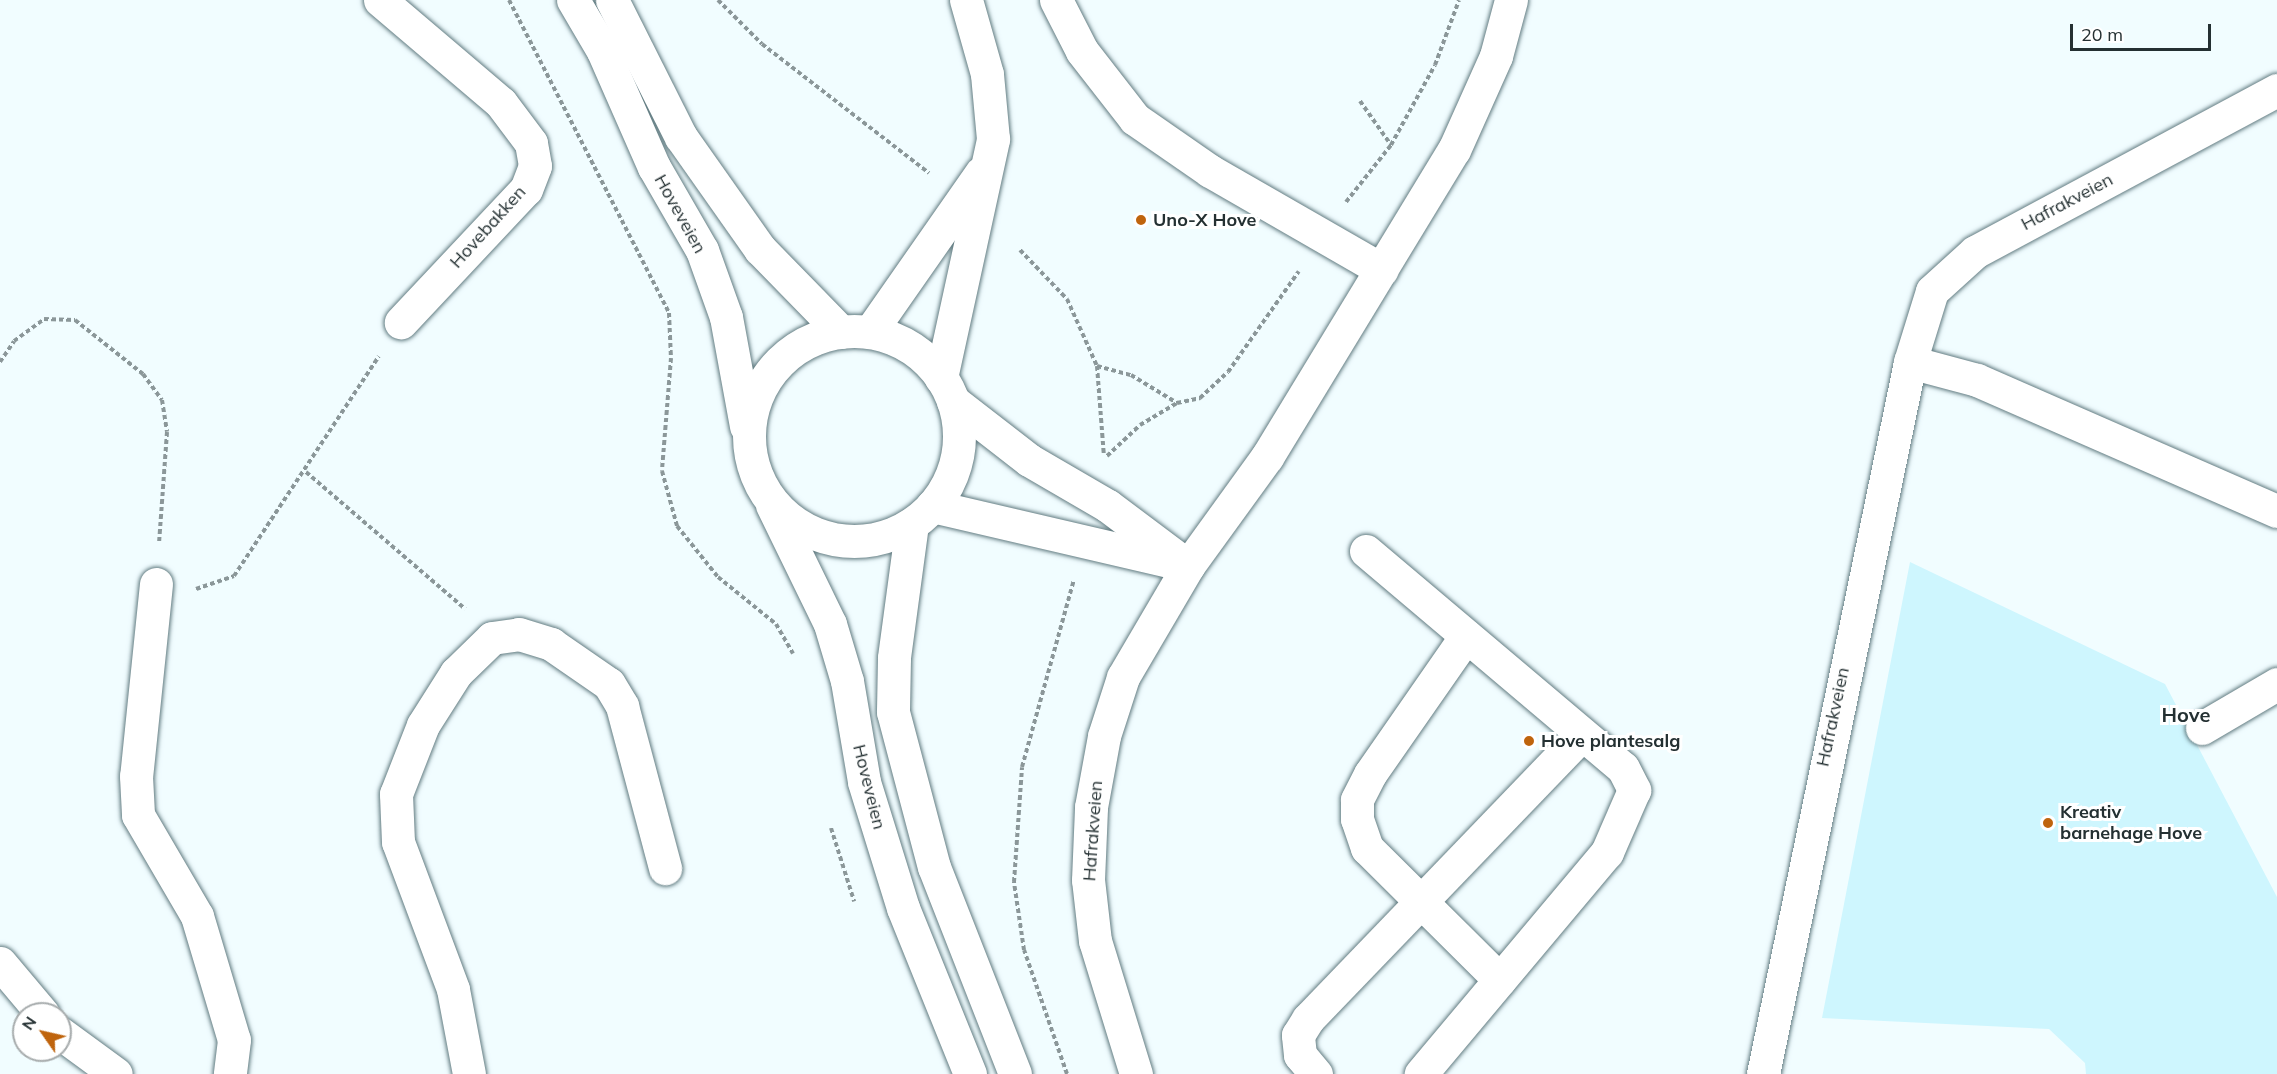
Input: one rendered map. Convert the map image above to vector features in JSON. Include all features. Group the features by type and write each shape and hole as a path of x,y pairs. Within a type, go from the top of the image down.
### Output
{"street":[{"name":"Hovebakken","path":"380,0 501,104 531,143 535,166 526,189 401,322"},
{"name":"Hoveveien","path":"573,0 603,51 654,167 702,250 726,317 748,441"},
{"path":"612,0 681,137 760,249 856,332"},
{"path":"966,0 987,74 991,160 947,389 957,456 922,515 894,658 893,712 934,867 1015,1074"},
{"path":"1056,0 1082,51 1135,119 1210,171 1382,270"},
{"name":"Hafrakveien","path":"1136,1074 1095,941 1088,880 1091,807 1104,736 1123,677 1188,566 1267,457 1454,150 1496,56 1511,0"},
{"name":"Hafrakveien","path":"1763,1074 1910,362 1932,291 1975,252 2277,90"},
{"path":"856,332 991,160"},
{"path":"856,332 899,341 947,389 1029,460 1107,506 1188,566 922,515 855,542 823,537 794,523 770,501 755,473 748,441 752,410 764,380 786,355 814,339 856,332"},
{"path":"1910,362 1977,380 2277,511"},
{"name":"Hoveveien","path":"770,501 830,624 847,681 864,782 903,908 970,1074"},
{"path":"1366,551 1623,768 1634,790 1607,852 1421,1074"},
{"path":"156,584 136,776 138,814 197,916 234,1040 230,1074"},
{"path":"470,1074 453,989 398,842 396,794 423,725 456,673 492,638 519,634 551,644 609,684 622,706 665,868"},
{"path":"1466,636 1358,800 1357,819 1367,848 1500,980"},
{"path":"2202,728 2277,684"},
{"path":"1316,1074 1300,1054 1298,1035 1419,900 1582,734"},
{"path":"2,973 31,1002"},
{"path":"72,1042 116,1074"}],"path":[{"path":"510,0 669,313 671,358 662,471 677,526 718,577 776,624 797,658"},
{"path":"718,0 762,44 928,173"},
{"path":"1340,211 1391,145 1435,65 1459,0"},
{"path":"1360,101 1391,145"},
{"path":"1020,250 1067,299 1097,366 1104,469"},
{"path":"1104,459 1140,426 1177,403 1200,398 1227,372 1303,266"},
{"path":"0,362 15,341 44,319 75,320 143,374 162,400 167,432 156,584 190,591 234,576 306,472 401,322"},
{"path":"1097,366 1131,375 1177,403"},
{"path":"306,472 448,591 492,638"},
{"path":"1067,1074 1024,950 1014,882 1022,767 1075,576"},
{"path":"830,823 858,910"}],"shaded area":[{"name":"Kreativ barnehage Hove","path":"1910,562 2165,684 2277,897 2277,1074 2086,1074 2085,1063 2049,1029 1822,1018"}],"place":[{"name":"Uno-X Hove","path":"1141,220"},
{"name":"Hove plantesalg","path":"1529,741"},
{"name":"Kreativ barnehage Hove","path":"2048,823"}],"district":[{"name":"Hove","path":"2186,714"}]}
